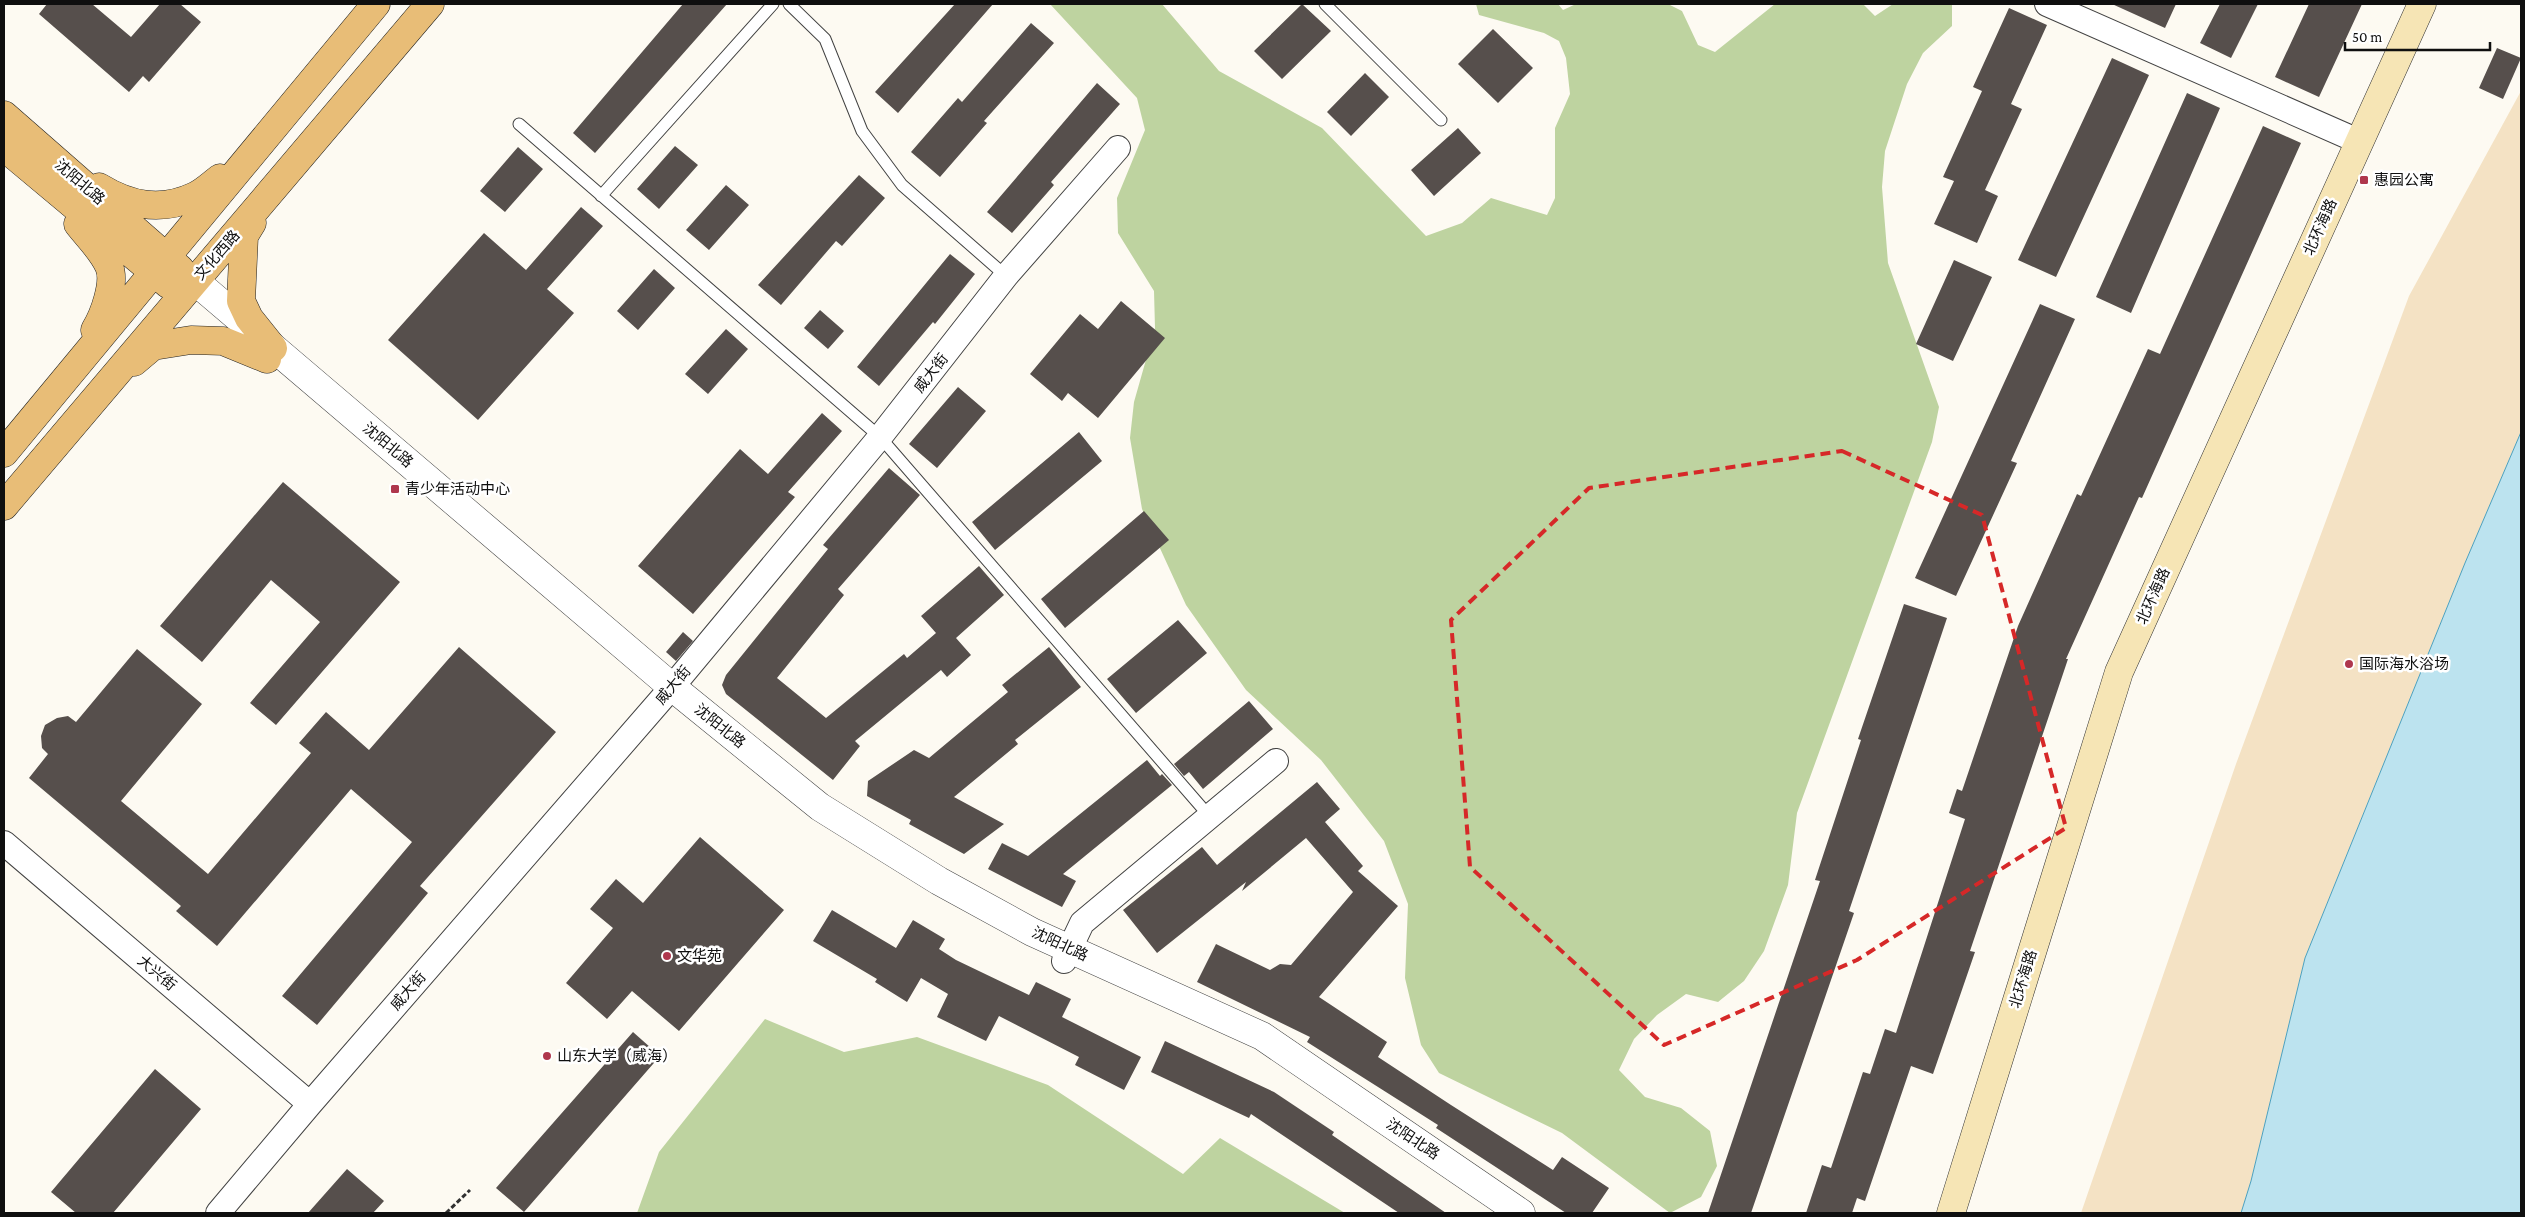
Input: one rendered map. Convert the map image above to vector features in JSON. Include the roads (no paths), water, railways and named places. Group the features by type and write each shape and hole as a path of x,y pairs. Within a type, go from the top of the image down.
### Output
{"main road":[{"path":"4,453 74,371 159,264 376,4"},
{"name":"文化西路","path":"4,506 430,4"},
{"name":"北环海路","path":"1950,1213 2119,672 2358,141 2422,4"},
{"name":"沈阳北路","path":"4,115 46,168 189,289"},
{"name":"沈阳北路","path":"4,147 46,168"},
{"path":"46,168 137,205 168,205 196,196 249,156"},
{"path":"46,168 110,267 109,295 102,318 74,371"},
{"path":"270,354 241,301 241,270 244,236 276,186"},
{"path":"99,392 153,346 191,340 223,341 270,354"}],"street":[{"path":"2047,4 2358,141"},
{"name":"威大街","path":"218,1213 310,1104 667,693 880,437 1006,276 1118,148"},
{"name":"沈阳北路","path":"189,289 215,318 270,354 667,693 809,817 929,891 1066,955 1267,1055 1496,1213"},
{"path":"1066,955 1082,923 1276,761"},
{"name":"大兴街","path":"4,843 310,1104"},
{"name":"沈阳北路","path":"1066,955 1262,1036 1521,1213"}],"lane":[{"path":"601,196 773,4"},
{"path":"789,4 826,38 862,131 902,185 1006,276"},
{"path":"1324,4 1441,120"},
{"path":"519,124 880,437 1210,817"}],"water":[{"path":"2521,432 2521,1213 2241,1213 2251,1181 2305,958 2465,563"}],"place":[{"name":"惠园公寓","path":"2364,180"},
{"name":"青少年活动中心","path":"395,489"},
{"name":"国际海水浴场","path":"2349,664"},
{"name":"文华苑","path":"667,956"},
{"name":"山东大学（威海）","path":"547,1056"}]}
